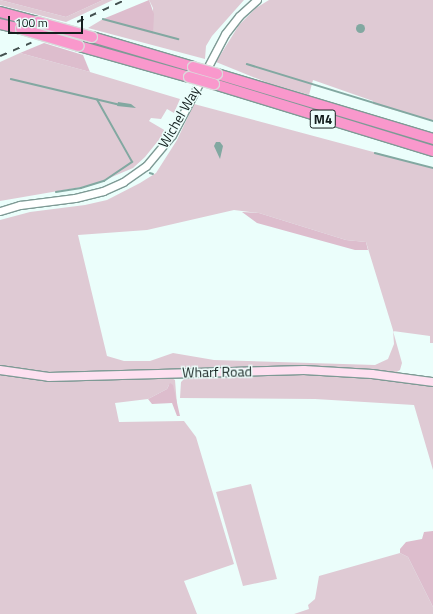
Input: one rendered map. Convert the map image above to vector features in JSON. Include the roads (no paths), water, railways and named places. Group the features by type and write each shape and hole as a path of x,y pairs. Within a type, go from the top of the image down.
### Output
{"highway":[{"name":"M4","path":"0,12 92,37 433,139"},
{"name":"M4","path":"0,24 214,84 433,151"}],"main road":[{"name":"Wharf Road","path":"0,370 49,377 304,370 378,374 433,382"}],"street":[{"name":"Wichel Way","path":"0,211 20,205 75,198 103,192 146,166 172,135 225,34 238,16 257,0"}],"waterway":[{"path":"103,19 178,39"},
{"path":"247,64 433,121"},
{"path":"11,79 117,104"},
{"path":"56,192 81,188 104,181 132,162 97,100"},
{"path":"375,153 433,168"}],"railway":[{"path":"77,22 125,0"},
{"path":"0,56 31,43"}]}
